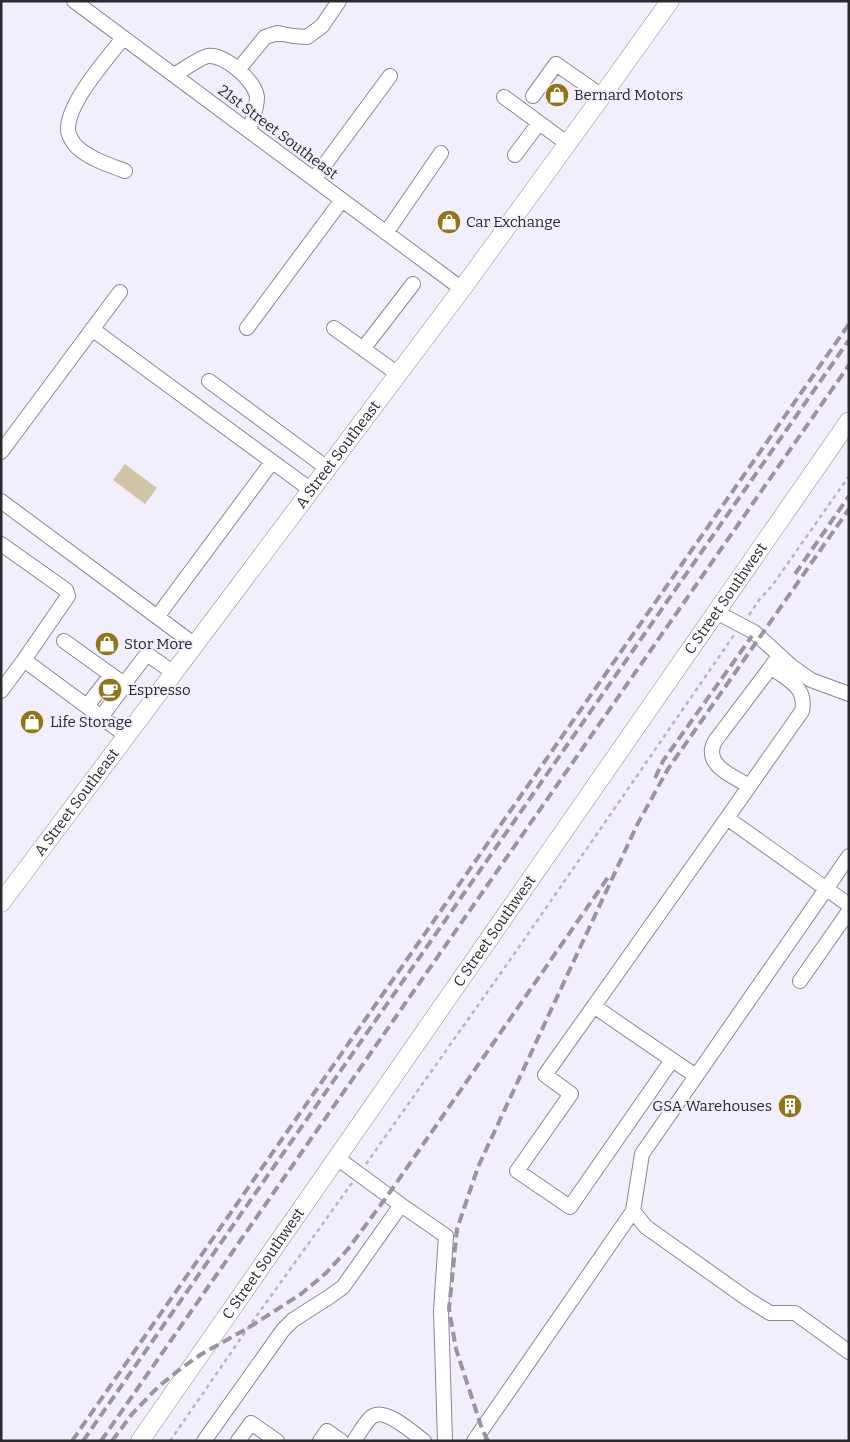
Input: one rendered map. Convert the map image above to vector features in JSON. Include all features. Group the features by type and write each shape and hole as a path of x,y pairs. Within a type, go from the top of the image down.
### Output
{"main road":[{"name":"A Street Southeast","path":"1,904 7,884 127,736 462,289 670,1"},
{"name":"C Street Southwest","path":"140,1441 849,421"}],"street":[{"name":"21st Street Southeast","path":"74,1 462,289"},
{"path":"238,70 265,36 278,33 307,37 322,26 339,1"},
{"path":"123,38 74,106 68,131 71,139 81,150 125,171"},
{"path":"174,75 208,56 222,59 238,70 250,82 256,92 257,98 249,131"},
{"path":"533,96 556,64 602,96"},
{"path":"314,180 390,76"},
{"path":"504,97 568,144"},
{"path":"515,155 538,122"},
{"path":"386,233 442,153"},
{"path":"247,328 342,200"},
{"path":"363,349 413,284"},
{"path":"1,452 120,292"},
{"path":"334,328 398,374"},
{"path":"92,329 311,490"},
{"path":"209,381 327,468"},
{"path":"158,617 272,462"},
{"path":"1,501 195,645"},
{"path":"1,544 66,590 68,596 1,691"},
{"path":"716,612 754,632 790,666 811,680 849,694"},
{"path":"64,641 124,684"},
{"path":"102,717 147,654 174,673"},
{"path":"749,786 720,768 712,758 711,752 715,741 779,655"},
{"path":"24,660 127,736"},
{"path":"672,1060 570,1207 517,1171 571,1094 544,1075 802,711 802,696 799,689 794,683 770,667"},
{"path":"87,706 111,675"},
{"path":"727,818 849,904"},
{"path":"474,1441 633,1211 642,1154 849,856"},
{"path":"800,980 849,911"},
{"path":"594,1006 696,1076"},
{"path":"336,1158 446,1236 441,1311 445,1441"},
{"path":"204,1441 282,1330 343,1287 401,1204"},
{"path":"633,1211 646,1227 746,1298 770,1312 795,1313 849,1352"},
{"path":"354,1441 371,1417 379,1414 387,1415 424,1441"},
{"path":"238,1441 251,1422 277,1441"},
{"path":"320,1441 327,1431 341,1441"}],"path":[{"path":"754,608 772,586 849,476"},
{"path":"367,1162 523,942 727,646"},
{"path":"170,1441 350,1186"}],"shaded area":[{"path":"125,464 157,488 145,504 113,480"}],"railway":[{"path":"72,1441 849,324"},
{"path":"83,1441 849,340"},
{"path":"101,1441 849,365"},
{"path":"795,574 849,496"},
{"path":"488,1441 482,1429 456,1349 449,1309 457,1229 478,1167 638,823 668,769 849,509"},
{"path":"655,778 663,761 752,636"},
{"path":"112,1441 132,1414 158,1387 200,1355 248,1328 301,1294 326,1273 348,1249 388,1195 609,876"}],"place":[{"name":"Bernard Motors","path":"557,95"},
{"name":"Car Exchange","path":"449,222"},
{"name":"Stor More","path":"107,644"},
{"name":"Espresso","path":"110,690"},
{"name":"Life Storage","path":"32,722"},
{"name":"GSA Warehouses","path":"790,1106"}]}
